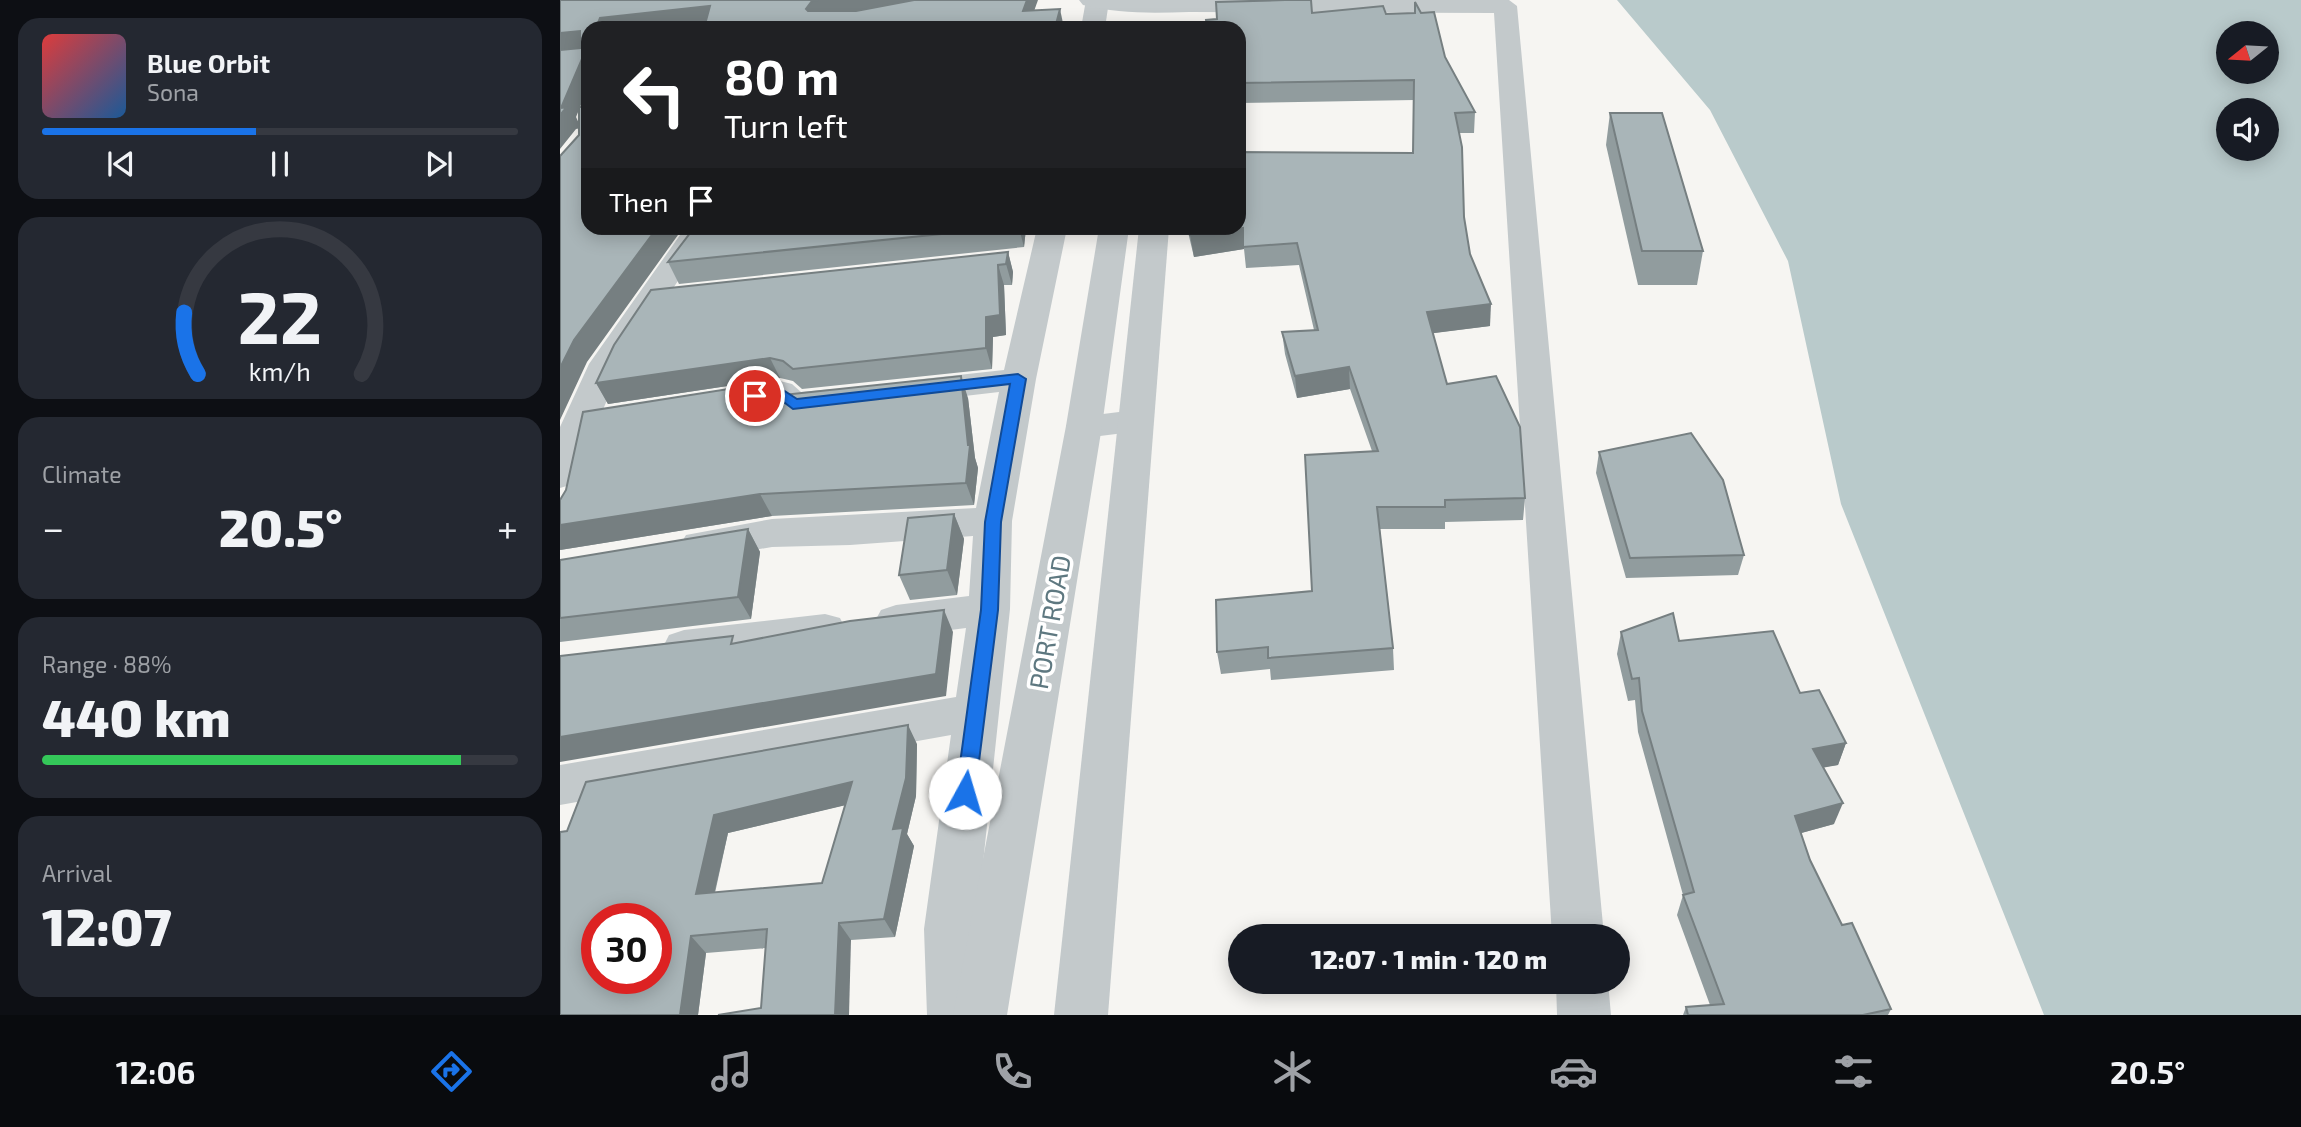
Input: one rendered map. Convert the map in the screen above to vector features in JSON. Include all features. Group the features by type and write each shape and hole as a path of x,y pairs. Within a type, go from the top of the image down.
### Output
{"street":[{"path":"1091,0 1140,11 1436,4 1505,12 1577,924"},
{"path":"1094,21 1097,1"},
{"path":"560,511 563,474 579,423 606,364 694,235"},
{"name":"PORT ROAD","path":"980,1015 1084,426 1113,235"},
{"path":"1081,1015 1153,235"},
{"path":"954,1015 950,929 989,610 993,522 1038,248"},
{"path":"650,299 691,294"},
{"path":"686,407 780,392 793,404 1018,379"},
{"path":"579,423 619,417"},
{"path":"1084,426 1135,422"},
{"path":"666,550 772,533 993,522"},
{"path":"643,652 989,610"},
{"path":"560,785 975,712"},
{"path":"1583,994 1584,1015"}],"shaded area":[{"path":"1617,0 2301,0 2301,1015 2044,1015 1841,504 1788,261 1710,110"}],"building":[{"path":"560,0 818,0 812,1 806,9 856,11 914,0 1027,0 1023,11 1060,9 1057,21 706,21 710,6 581,21 581,61 561,108 571,107 560,115 560,50 580,48 580,31 560,33"},
{"path":"1311,0 1312,13 1383,6 1386,14 1415,13 1415,2 1421,13 1434,12 1445,57 1475,112 1455,113 1462,147 1464,217 1470,254 1491,304 1427,312 1447,384 1496,376 1520,427 1525,498 1445,500 1445,507 1377,507 1393,648 1268,658 1268,647 1217,652 1216,600 1312,591 1305,455 1378,451 1349,367 1295,376 1282,332 1318,330 1297,243 1243,247 1243,235 1246,235 1246,152 1413,153 1414,80 1246,83 1246,21 1206,21 1217,19 1216,2"},
{"path":"581,107 581,235 652,235 574,340 560,368 560,156 579,135"},
{"path":"1610,113 1662,113 1703,251 1642,251"},
{"path":"689,235 932,235 668,262"},
{"path":"1008,252 1006,264 998,265 1000,315 986,317 986,348 793,369 783,361 770,358 596,383 614,345 651,290"},
{"path":"961,376 970,445 966,483 760,494 560,525 560,500 566,490 583,412 760,384 770,392 783,395"},
{"path":"1691,433 1723,480 1744,555 1630,558 1599,452"},
{"path":"954,514 947,570 899,575 908,518"},
{"path":"748,529 738,597 560,618 560,560"},
{"path":"944,610 936,674 560,737 560,656 733,636 731,644 850,621"},
{"path":"1673,613 1679,641 1773,631 1800,693 1819,690 1846,743 1813,749 1843,803 1795,816 1810,860 1842,925 1852,923 1891,1009 1863,1015 1688,1015 1686,1007 1724,1004 1683,895 1694,892 1642,711 1639,678 1632,679 1621,632"},
{"path":"908,725 906,778 893,829 903,828 884,919 839,923 835,1015 718,1015 761,1008 767,929 691,936 680,1015 560,1015 560,832 567,831 586,782","holes":["852,782 822,883 696,894 714,815"]}],"route":[{"path":"755,396 780,392 793,404 1018,379 993,522 989,610 965,793"}]}
